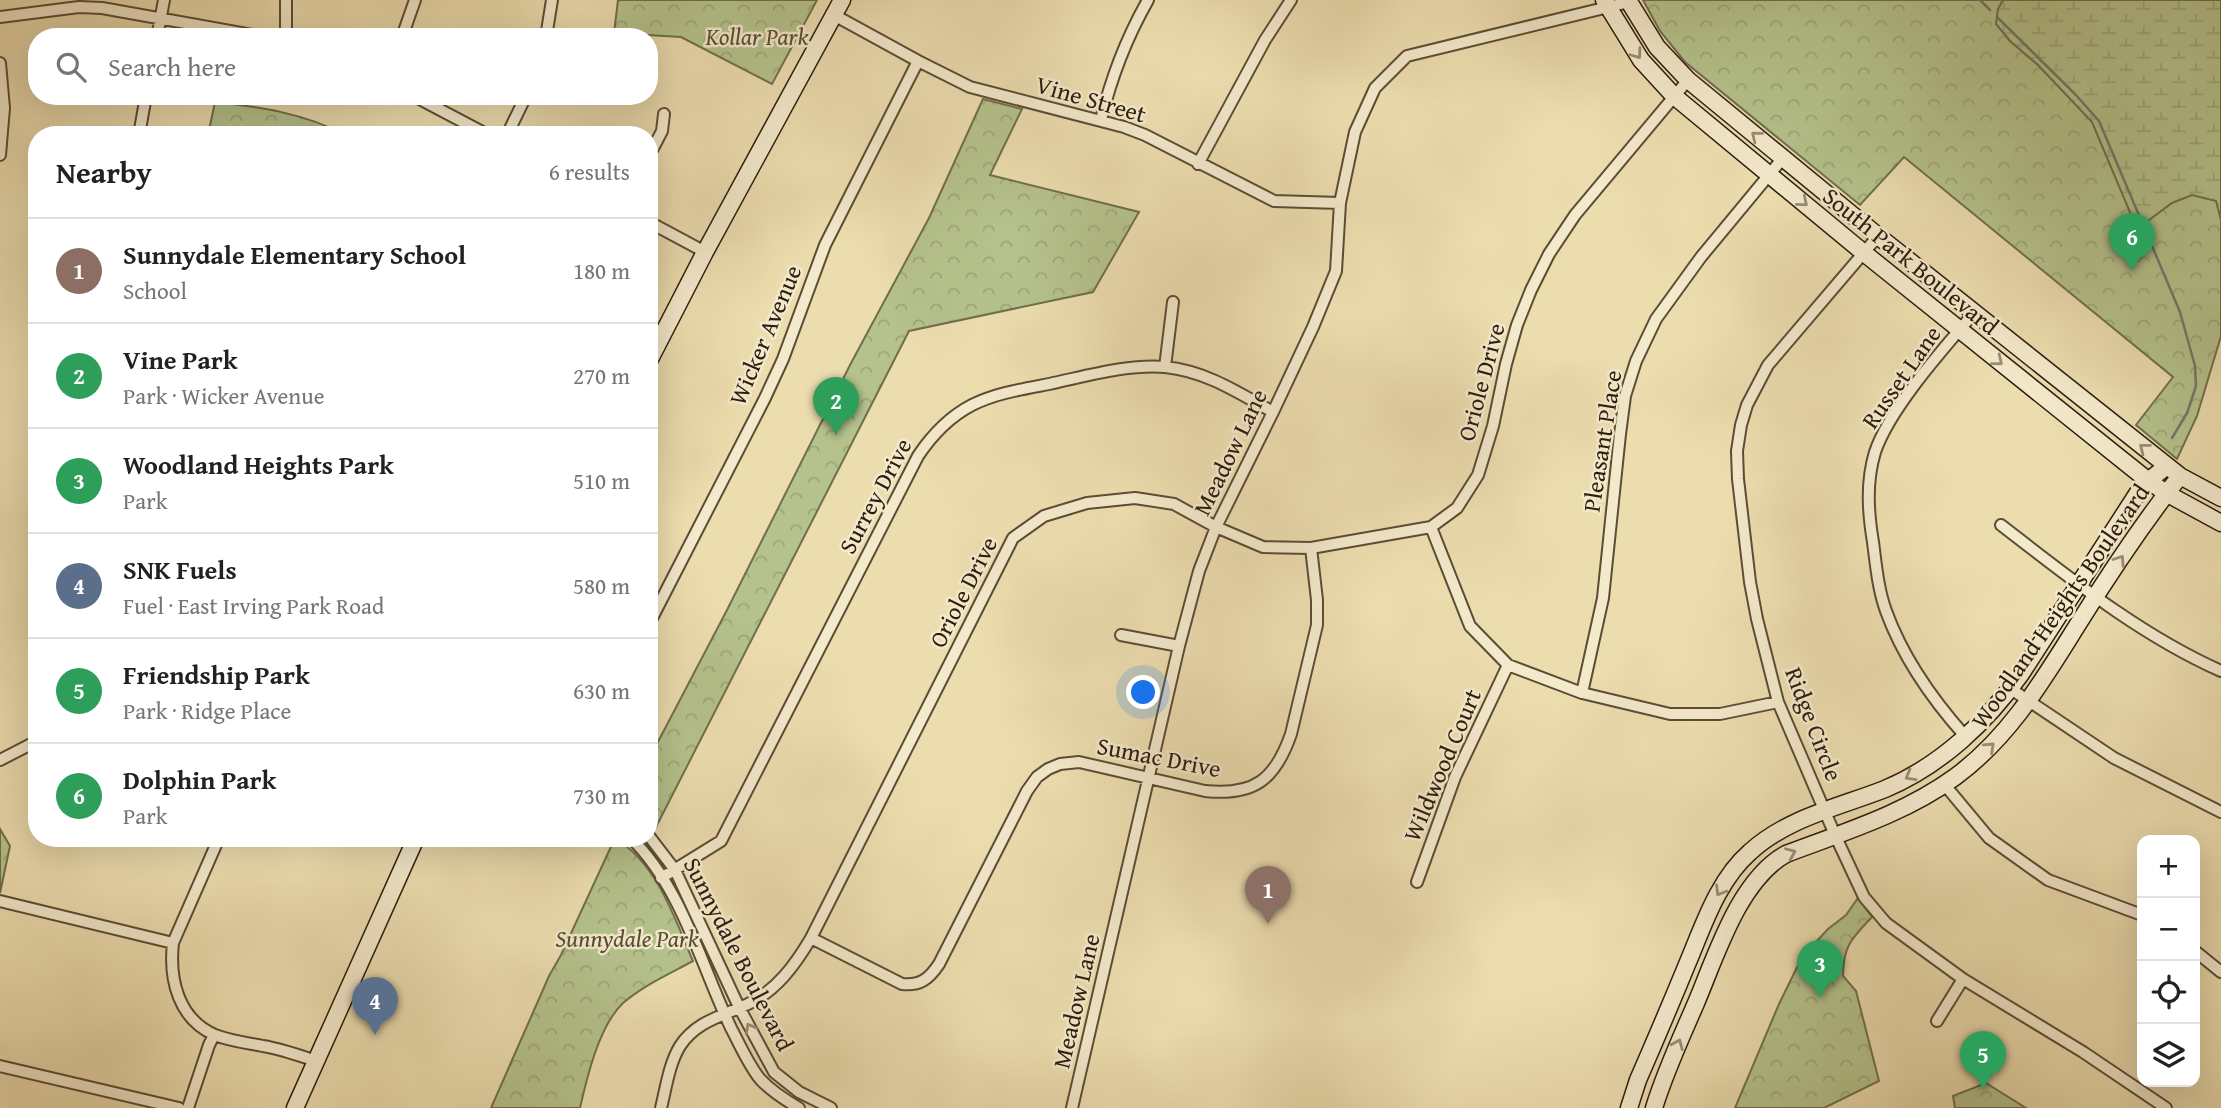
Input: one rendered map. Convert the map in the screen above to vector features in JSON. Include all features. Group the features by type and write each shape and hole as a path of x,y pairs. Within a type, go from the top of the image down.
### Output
{"street":[{"path":"158,28 164,0"},
{"path":"286,0 286,28"},
{"path":"405,28 415,0"},
{"path":"547,28 552,0"},
{"path":"658,343 842,0"},
{"path":"1101,120 1131,31 1148,0"},
{"path":"1198,164 1265,40 1291,0"},
{"name":"Meadow Lane","path":"1072,1108 1179,646 1199,571 1216,527 1313,327 1336,271 1340,203 1355,132 1375,88 1407,56 1606,4 1628,1"},
{"name":"South Park Boulevard","path":"1628,1 1657,47 1688,80 1878,236 2174,471 2221,498"},
{"name":"South Park Boulevard","path":"1606,4 1641,60 1674,96 2148,481 2166,494 2221,523"},
{"path":"0,17 39,5 79,6 215,28"},
{"name":"Vine Street","path":"834,15 958,82 979,90 1101,120 1145,135 1274,201 1340,203"},
{"name":"Wicker Avenue","path":"658,606 778,369 825,246 918,61"},
{"path":"0,63 4,108 0,155"},
{"name":"Oriole Drive","path":"661,1108 671,1067 679,1048 698,1027 750,1003 776,985 796,965 1013,538 1044,516 1087,503 1135,498 1174,504 1216,527 1263,547 1311,548 1431,527 1457,508 1478,475 1493,426 1517,325 1549,254 1575,215 1688,80"},
{"path":"141,126 144,105"},
{"path":"431,105 471,126"},
{"path":"512,126 522,105"},
{"path":"658,139 664,114"},
{"name":"Pleasant Place","path":"1582,693 1603,598 1625,396 1636,361 1656,319 1686,277 1783,158"},
{"path":"658,227 705,252"},
{"name":"Ridge Circle","path":"1878,236 1768,365 1747,405 1741,425 1737,451 1738,479 1750,582 1778,702 1835,835 1871,908 1902,936 1963,979 2083,1052 2166,1108"},
{"path":"1166,367 1173,302"},
{"name":"Russet Lane","path":"1965,736 1917,675 1902,650 1886,610 1878,580 1868,497 1870,474 1885,431 1902,404 1974,313"},
{"name":"Surrey Drive","path":"662,878 721,841 909,471 933,435 959,412 994,396 1114,370 1166,367 1209,376 1273,412"},
{"name":"Woodland Heights Boulevard","path":"1629,1108 1638,1080 1720,890 1738,864 1758,845 1782,829 1907,778 1948,752 1993,710 2011,689 2139,491 2148,481 2174,471"},
{"name":"Woodland Heights Boulevard","path":"1654,1108 1731,921 1756,881 1781,857 1891,814 1944,784 1988,750 2015,720 2166,494 2174,471"},
{"path":"2001,525 2095,597 2187,656 2221,671"},
{"path":"1431,527 1470,626 1508,665 1582,693 1670,714 1720,714 1778,702"},
{"name":"Sumac Drive","path":"811,938 896,982 907,985 929,978 939,964 1027,790 1037,777 1060,764 1079,762 1205,791 1239,792 1256,784 1275,769 1291,734 1317,625 1311,548"},
{"path":"1121,635 1179,646"},
{"name":"Wildwood Court","path":"1417,882 1455,777 1508,665"},
{"path":"2011,689 2114,758 2221,812"},
{"path":"0,760 28,746"},
{"path":"1944,784 1989,838 2048,880 2137,913"},
{"path":"215,847 173,943 171,974 174,987 194,1021 214,1035 284,1050 316,1061"},
{"path":"295,1108 412,847"},
{"name":"Sunnydale Boulevard","path":"639,847 662,878 683,918 746,1057 761,1080 799,1108"},
{"name":"Sunnydale Boulevard","path":"657,847 675,870 739,1007 780,1077 799,1092 831,1108"},
{"path":"0,901 173,943"},
{"path":"2200,955 2221,972"},
{"path":"1937,1021 1963,979"},
{"path":"188,1108 214,1035"},
{"path":"0,1066 180,1108"}],"green space":[{"name":"Kollar Park","path":"618,0 817,0 772,84 681,37 658,36 658,28 615,28"},
{"path":"1643,0 2221,0 2221,336 2197,416 2177,459 2136,425 2173,377 1904,157 1860,205 1685,62 1660,31"},
{"path":"2003,0 2221,0 2221,220 2216,201 2192,195 2172,203 2137,229 2092,122 1996,24 1998,9"},
{"path":"983,99 1022,109 990,175 1139,212 1093,292 909,331 658,823 658,742 850,365 929,218"},
{"path":"214,105 236,105 298,116 326,126 210,126"},
{"path":"0,829 10,846 0,893"},
{"name":"Sunnydale Park","path":"611,847 627,847 654,877 693,961 639,991 615,1013 595,1052 580,1108 491,1108 549,976"},
{"path":"1858,898 1872,917 1850,943 1843,976 1856,991 1879,1081 1824,1108 1735,1108 1802,957 1828,929 1846,915"},
{"path":"1986,1083 2026,1108 1955,1108 1953,1096"}],"waterway":[{"path":"1980,0 1990,10"},
{"path":"1997,17 2099,121 2180,312 2195,366 2196,386 2187,413 2172,438"}],"place":[{"name":"Dolphin Park","path":"2132,271"},
{"name":"Vine Park","path":"836,435"},
{"name":"Sunnydale Elementary School","path":"1268,924"},
{"name":"Woodland Heights Park","path":"1820,998"},
{"name":"SNK Fuels","path":"375,1035"},
{"name":"Friendship Park","path":"1983,1089"}]}
